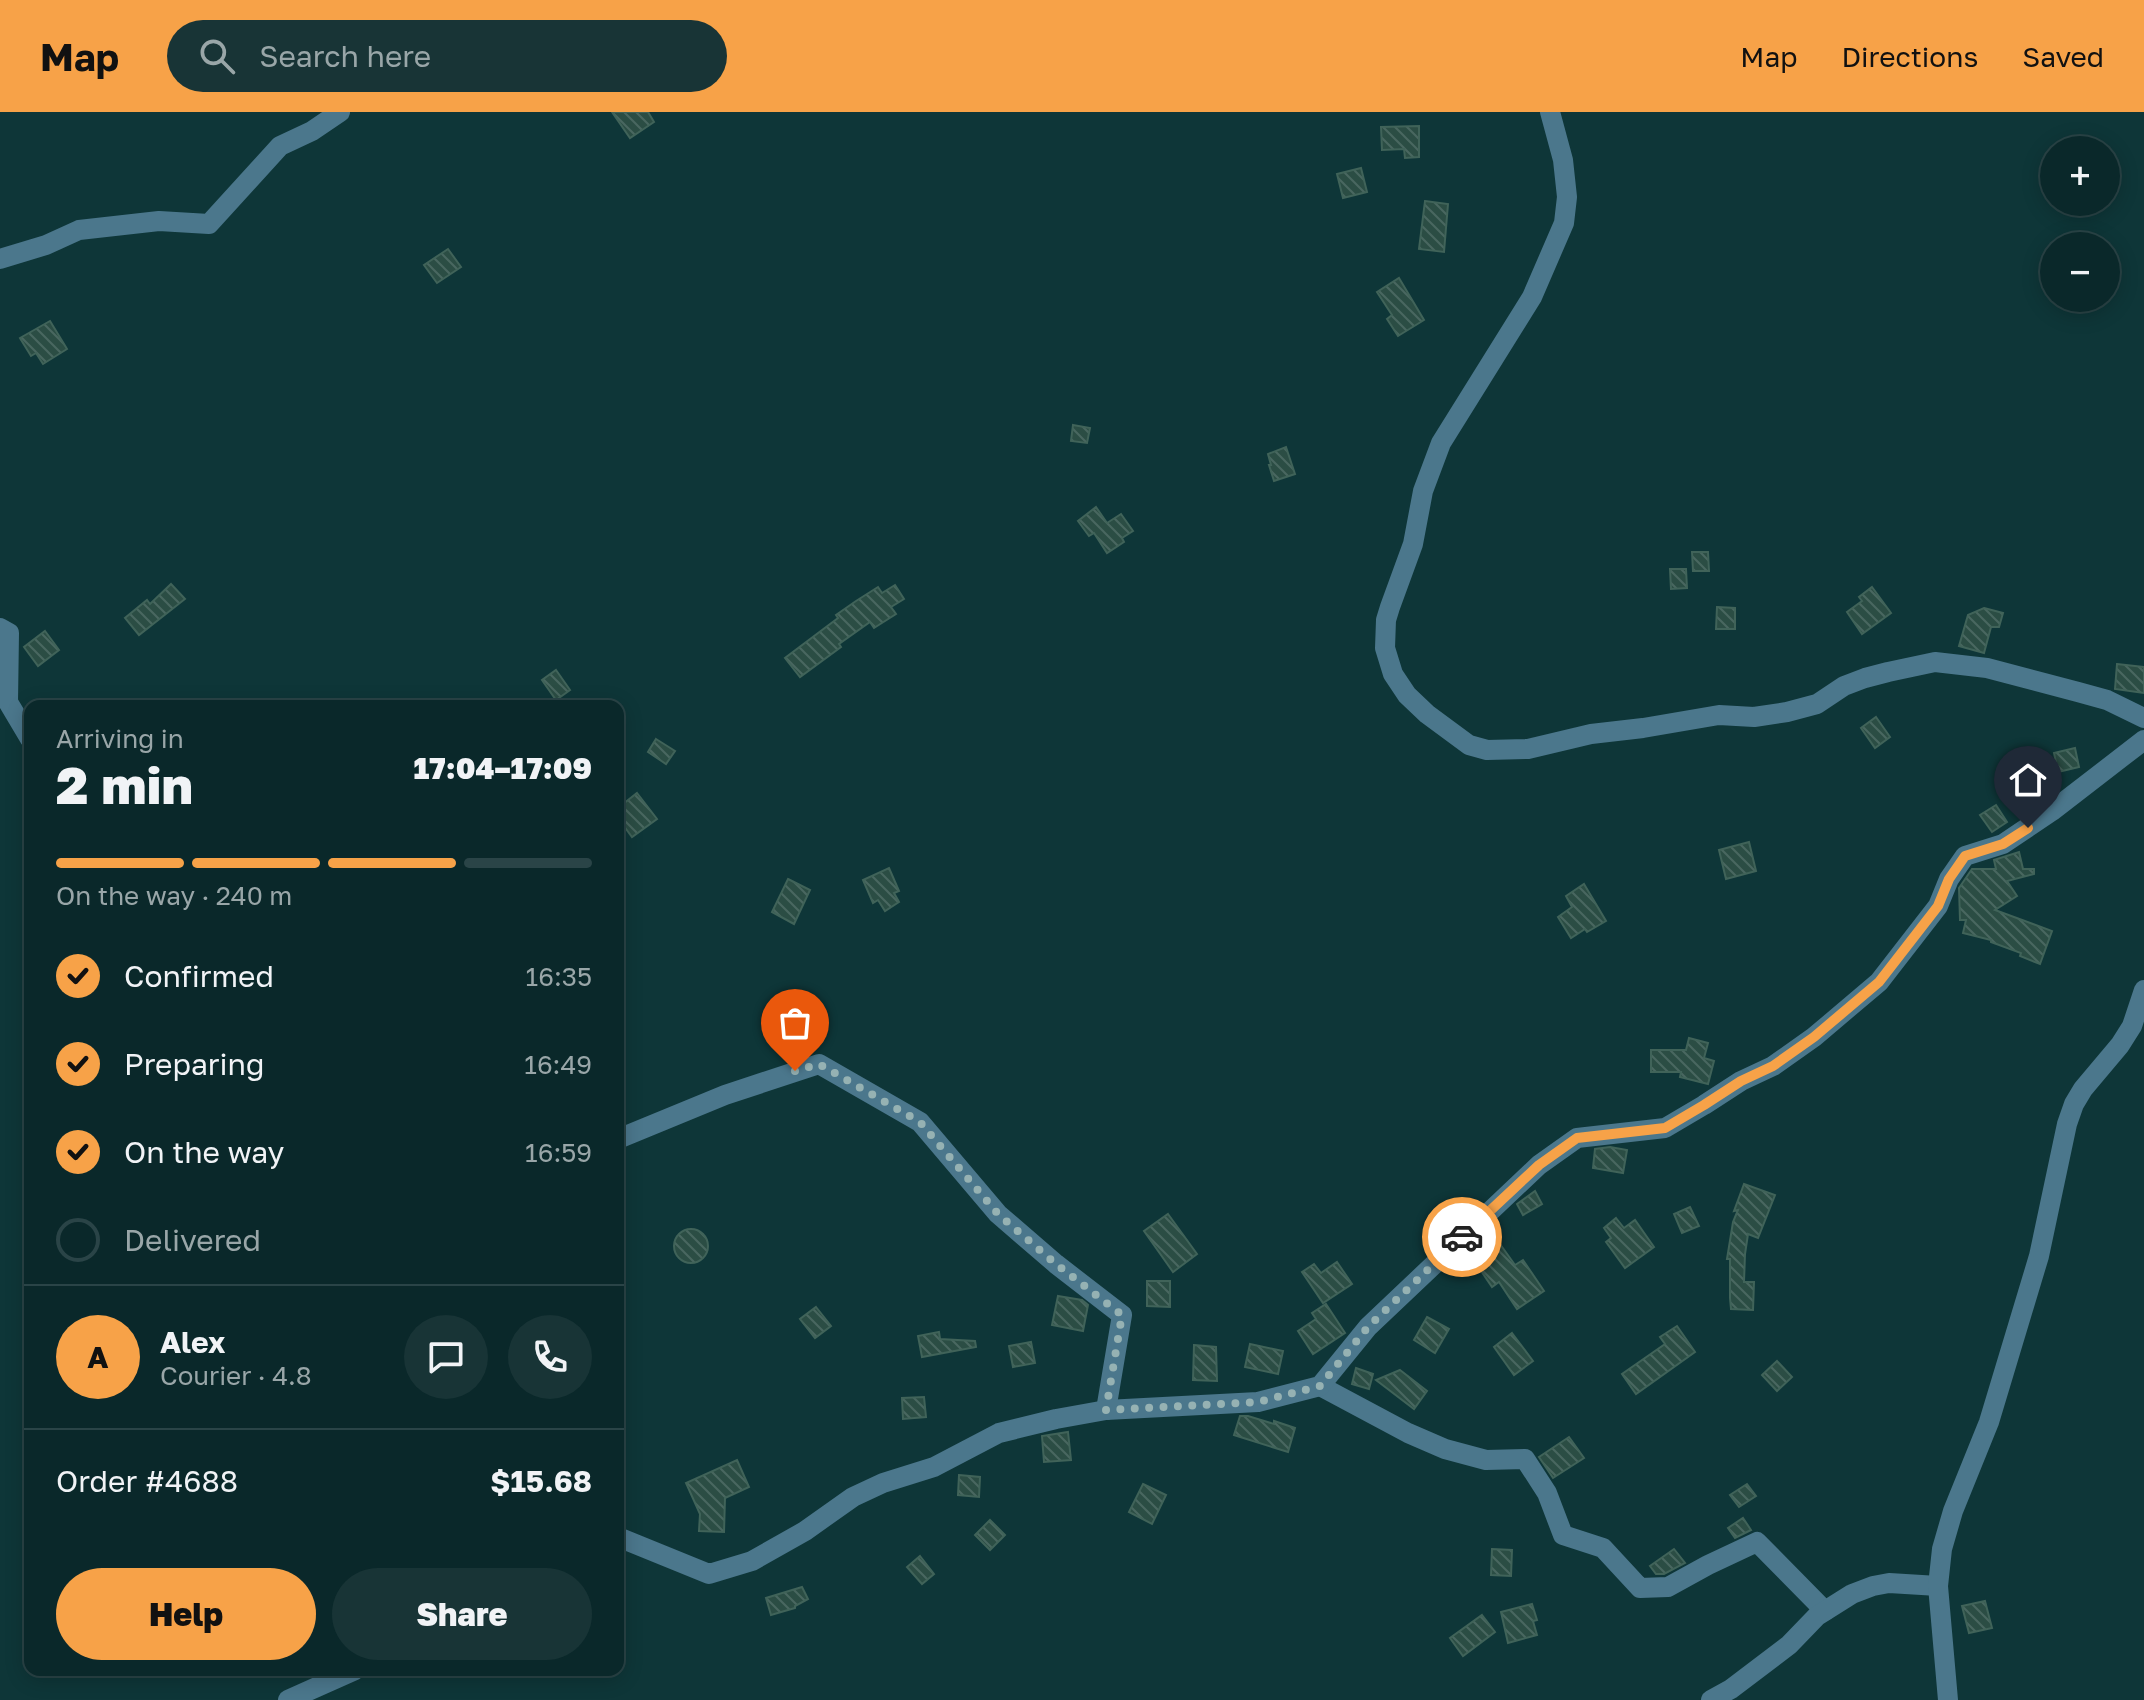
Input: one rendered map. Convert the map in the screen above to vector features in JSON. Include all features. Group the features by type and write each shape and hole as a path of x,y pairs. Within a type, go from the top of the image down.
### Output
{"street":[{"path":"0,259 46,245 79,230 159,221 209,224 280,146 312,131 340,112"},
{"path":"1550,112 1563,160 1567,197 1564,223 1532,297 1441,443 1430,469 1413,544 1386,620 1388,661 1407,695 1461,740 1487,750 1528,749 1591,734 1719,715 1754,717 1787,712 1817,704 1844,686 1865,678 1935,662 1987,668 2107,700 2144,718"},
{"path":"0,628 9,633 8,702 24,729"},
{"path":"624,1539 709,1574 752,1561 805,1531 853,1497 883,1483 934,1467 999,1433 1106,1410 1258,1402 1320,1386 1368,1327 1539,1165 1577,1138 1665,1128 1741,1081 1773,1066 1814,1037 1879,982 1938,906 1949,879 1965,856 2003,844 2052,811 2144,740"},
{"path":"1948,1700 1938,1586 1942,1549 1989,1422 2039,1256 2074,1104 2132,1026 2144,990"},
{"path":"624,1137 725,1095 819,1064 920,1122 998,1214 1122,1315 1106,1410"},
{"path":"1320,1386 1445,1449 1486,1460 1525,1459 1547,1493 1563,1535 1603,1548 1640,1588 1668,1587 1757,1542 1825,1611"},
{"path":"1711,1700 1731,1689 1789,1645 1817,1616 1852,1594 1889,1583 1938,1586"},
{"path":"288,1700 342,1676"}],"building":[{"path":"612,112 648,112 654,122 630,138"},
{"path":"1419,126 1419,157 1405,158 1404,149 1382,150 1381,127"},
{"path":"1361,168 1367,192 1343,198 1337,174"},
{"path":"1425,201 1448,204 1444,252 1419,249"},
{"path":"448,249 461,267 437,283 424,265"},
{"path":"1399,278 1424,320 1398,336 1387,319 1392,315 1377,292"},
{"path":"50,321 67,349 43,364 36,353 31,356 20,338"},
{"path":"1073,425 1090,428 1087,443 1071,441"},
{"path":"1286,447 1295,474 1274,481 1268,454"},
{"path":"1096,507 1107,523 1121,514 1133,531 1122,538 1124,542 1107,553 1094,533 1089,536 1078,521"},
{"path":"1692,552 1708,552 1709,571 1693,571"},
{"path":"1670,569 1686,569 1687,588 1671,589"},
{"path":"171,584 185,599 139,635 125,618 147,600 150,604"},
{"path":"895,585 904,599 891,607 896,614 874,628 870,622 800,677 785,658 856,601 878,587 882,593"},
{"path":"1872,587 1891,613 1862,634 1847,612 1862,601 1859,597"},
{"path":"1717,607 1735,608 1735,629 1716,629"},
{"path":"1984,608 2003,613 1999,627 1991,627 1984,653 1959,646 1968,615"},
{"path":"45,631 59,650 38,666 24,647"},
{"path":"2117,664 2144,667 2144,693 2115,689"},
{"path":"556,670 570,690 556,700 542,680"},
{"path":"1876,717 1890,737 1875,748 1861,728"},
{"path":"656,739 675,751 666,764 648,752"},
{"path":"2075,748 2079,767 2058,772 2054,753"},
{"path":"637,793 657,819 632,837 624,826 624,803"},
{"path":"1996,805 2007,822 1992,832 1980,815"},
{"path":"1749,842 1756,871 1726,879 1719,850"},
{"path":"2019,852 2023,869 2034,869 2034,874 2007,881 2017,896 1995,910 2052,931 2040,964 1991,940 1963,933 1966,920 1960,920 1959,888 1972,869 1996,869 1994,860"},
{"path":"889,868 899,891 894,893 899,902 885,911 878,900 873,903 863,880"},
{"path":"788,879 810,890 794,924 772,912"},
{"path":"1584,884 1606,921 1571,938 1558,917 1572,907 1566,896"},
{"path":"1689,1038 1708,1043 1704,1058 1714,1061 1708,1084 1680,1077 1681,1072 1651,1072 1651,1050 1686,1050"},
{"path":"1610,1147 1627,1150 1623,1173 1593,1168 1595,1149"},
{"path":"1744,1184 1775,1195 1758,1238 1748,1234 1744,1282 1754,1282 1753,1310 1731,1309 1730,1259 1727,1259 1738,1210 1734,1211"},
{"path":"1535,1191 1542,1204 1523,1215 1517,1204"},
{"path":"1690,1207 1699,1226 1682,1233 1674,1214"},
{"path":"1168,1214 1197,1254 1173,1272 1144,1231"},
{"path":"1616,1218 1624,1228 1635,1220 1654,1247 1625,1268 1606,1242 1611,1238 1604,1228"},
{"path":"691,1229 703,1234 708,1246 703,1258 691,1263 679,1258 674,1246 679,1234"},
{"path":"1500,1244 1515,1265 1523,1260 1544,1291 1517,1309 1499,1282 1492,1287 1475,1262"},
{"path":"1337,1262 1352,1284 1323,1303 1302,1272 1314,1264 1321,1273"},
{"path":"1147,1281 1170,1281 1170,1307 1147,1306"},
{"path":"1058,1296 1082,1300 1088,1305 1083,1331 1052,1325"},
{"path":"1326,1304 1345,1333 1313,1354 1298,1331 1316,1319 1312,1313"},
{"path":"816,1307 831,1326 815,1338 800,1319"},
{"path":"1427,1317 1449,1329 1435,1353 1414,1340"},
{"path":"1677,1326 1695,1352 1636,1394 1622,1374 1665,1344 1660,1337"},
{"path":"939,1332 940,1339 975,1341 976,1347 922,1357 918,1336"},
{"path":"1512,1333 1533,1361 1514,1375 1494,1347"},
{"path":"1031,1342 1035,1363 1013,1367 1009,1346"},
{"path":"1250,1344 1283,1351 1278,1374 1245,1367"},
{"path":"1194,1345 1216,1347 1217,1381 1193,1380"},
{"path":"1777,1361 1792,1377 1777,1391 1762,1375"},
{"path":"1356,1368 1373,1374 1369,1389 1352,1384"},
{"path":"1400,1370 1427,1391 1414,1409 1376,1380"},
{"path":"924,1397 926,1417 903,1419 902,1398"},
{"path":"1240,1416 1295,1428 1288,1452 1234,1435"},
{"path":"1068,1432 1071,1460 1044,1462 1042,1436"},
{"path":"1569,1437 1584,1458 1553,1478 1539,1457"},
{"path":"737,1460 749,1487 725,1498 724,1532 699,1531 700,1514 686,1483"},
{"path":"959,1475 980,1477 979,1497 958,1495"},
{"path":"1143,1484 1166,1495 1152,1524 1129,1512"},
{"path":"1747,1484 1756,1496 1739,1507 1730,1495"},
{"path":"1743,1518 1751,1530 1735,1538 1728,1528"},
{"path":"990,1520 1005,1535 990,1550 975,1535"},
{"path":"1492,1549 1512,1550 1511,1576 1491,1575"},
{"path":"1674,1549 1685,1563 1664,1574 1656,1574 1650,1566"},
{"path":"920,1556 934,1574 922,1584 907,1567"},
{"path":"802,1587 808,1599 795,1608 771,1615 766,1598"},
{"path":"1985,1601 1992,1628 1969,1633 1962,1606"},
{"path":"1532,1604 1537,1635 1508,1643 1501,1612"},
{"path":"1482,1615 1495,1632 1463,1656 1450,1638"}],"way so far":[{"path":"795,1071 819,1064 920,1122 998,1214 1122,1315 1106,1410 1258,1402 1320,1386 1368,1327 1462,1237"}],"route":[{"path":"1462,1237 1539,1165 1577,1138 1665,1128 1741,1081 1773,1066 1814,1037 1879,982 1938,906 1949,879 1965,856 2003,844 2028,828"}]}
